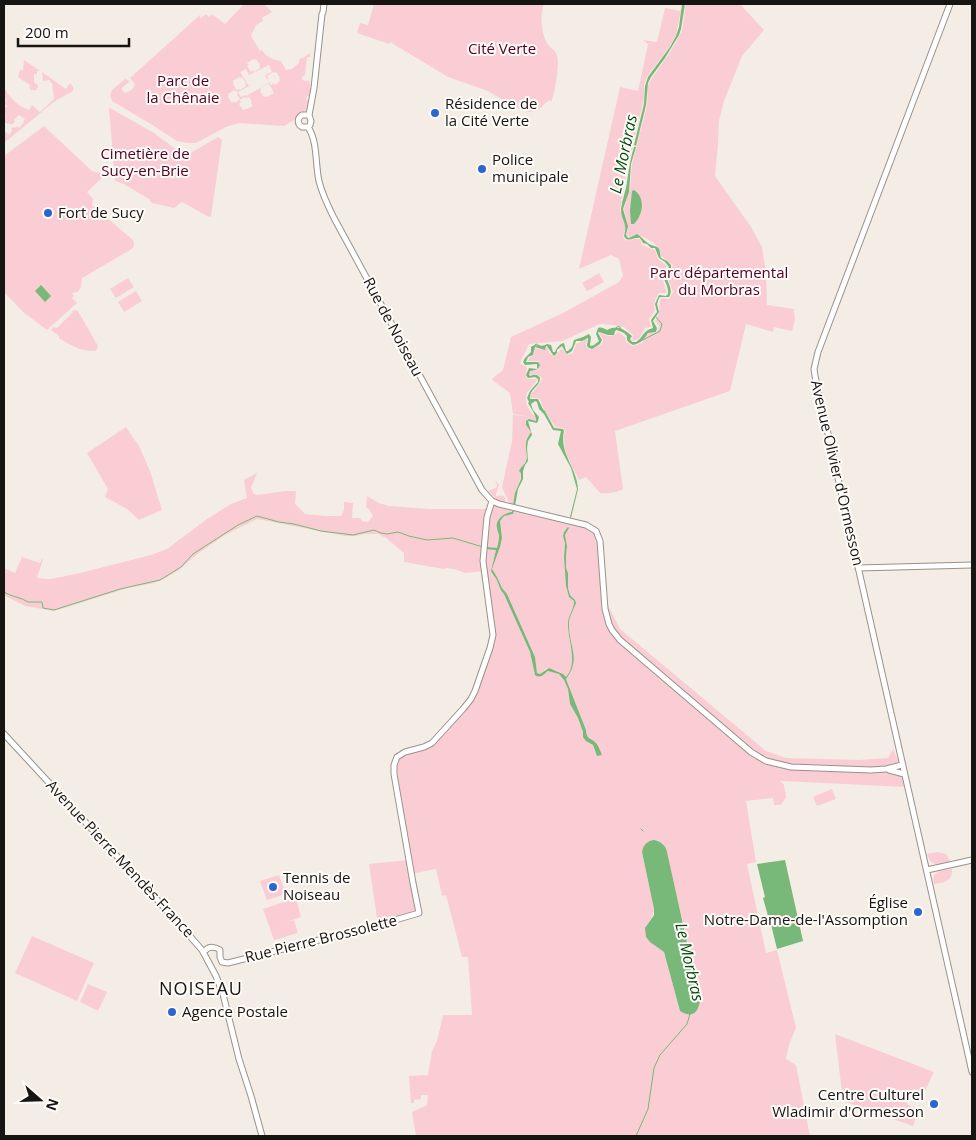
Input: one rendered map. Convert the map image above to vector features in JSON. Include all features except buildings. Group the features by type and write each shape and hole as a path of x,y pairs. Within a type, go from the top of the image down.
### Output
{"street":[{"path":"309,116 302,114 298,119 300,126 308,127 311,121 309,116 323,4"},
{"name":"Avenue Olivier d'Ormesson","path":"950,4 820,346 814,369 972,1072"},
{"name":"Rue de Noiseau","path":"308,127 313,136 322,189 334,218 474,477 492,501"},
{"path":"492,501 579,523 596,531 601,554 605,609 612,630 620,640 759,757 772,763 791,767 871,770 902,765"},
{"name":"Rue Pierre Brossolette","path":"222,962 228,963 420,913 394,774 394,762 405,752 432,743 463,709 475,691 490,648 492,635 483,562 487,517 492,501"},
{"path":"858,568 972,565"},
{"name":"Avenue Pierre Mendès France","path":"4,734 202,950 223,994 262,1136"},
{"path":"886,769 894,764 900,756"},
{"path":"886,769 904,774"},
{"path":"928,870 972,860"},
{"path":"197,943 206,952 207,948 213,947 220,950 222,962 216,970"},
{"name":"Avenue Pierre Mendès France","path":"206,952 216,970 223,994"}],"green space":[{"name":"Parc de la Chênaie","path":"244,4 264,4 272,12 262,18 263,21 256,25 251,36 260,51 262,50 270,58 281,61 286,70 292,69 299,63 299,59 310,53 310,57 307,57 305,75 302,77 302,80 309,80 311,92 310,96 307,96 306,100 309,100 306,111 284,126 239,123 226,127 196,143 187,143 177,141 112,101 110,95 112,90 125,79 130,81 122,90 125,93 131,90 135,84 130,78 200,15 200,19 206,14 209,17 212,14 225,24","holes":["256,59 260,68 251,72 247,63","269,65 272,72 265,75 269,83 266,84 269,84 274,93 267,97 264,97 260,88 241,97 238,92 249,86 240,72 246,69 249,75","276,72 280,81 275,85 274,83 271,85 267,79 269,78 267,76","242,77 246,86 237,90 233,81","234,90 237,91 240,99 232,103 228,94","249,97 253,106 243,110 239,104 240,100"]},
{"name":"Cité Verte","path":"374,4 544,4 542,18 543,34 558,59 557,79 551,102 549,100 537,111 528,112 517,108 488,91 448,77 390,42 389,44 357,33 360,23 368,25"},
{"name":"Parc départemental du Morbras","path":"686,4 740,4 764,30 742,56 724,101 719,121 715,176 751,227 762,247 766,273 767,305 794,309 795,320 792,331 774,327 773,332 746,324 730,391 615,431 623,489 612,493 600,493 586,477 579,480 564,444 565,431 563,428 555,427 540,399 530,398 542,378 536,374 529,374 531,371 538,370 540,365 538,361 528,361 534,355 535,348 545,350 547,346 549,352 554,357 562,348 567,355 573,353 576,344 587,339 586,346 590,350 602,344 603,340 599,333 608,336 618,332 625,337 626,342 633,346 642,343 649,333 657,333 659,326 655,321 658,316 661,298 669,299 673,292 667,276 673,265 661,256 659,249 654,244 642,236 636,234 630,237 627,236 628,226 624,209 630,188 632,164 647,105 648,85 682,31"},
{"path":"665,8 681,11 676,35 647,77 644,85 644,99 631,146 633,147 627,168 620,210 625,224 623,236 625,240 640,239 642,245 655,250 658,259 667,266 663,280 667,293 659,293 655,299 655,311 649,319 651,327 645,328 639,339 632,341 633,335 624,327 600,324 562,341 529,344 520,363 527,367 526,377 528,379 537,379 527,393 526,400 537,421 529,419 526,425 531,432 526,442 526,461 522,468 513,505 510,505 502,487 512,441 513,415 526,416 513,414 510,393 492,380 503,370 511,337 563,313 619,282 623,276 619,259 611,255 579,269 620,87 638,91 648,44 643,40 657,42"},
{"path":"24,60 40,71 34,74 34,83 38,87 36,90 31,90 29,88 30,85 18,77 20,70 23,70"},
{"path":"42,72 66,89 70,83 73,91 55,101 4,143 4,133 6,132 9,135 13,127 17,126 19,128 25,119 19,115 11,125 4,122 6,116 4,115 4,106 7,106 4,103 6,100 4,99 4,88 17,104 29,110 32,105 40,112 54,99 52,83 50,80 43,81"},
{"name":"Cimetière de Sucy-en-Brie","path":"109,108 154,133 185,156 218,137 222,140 211,217 182,202 174,208 152,203 149,199 122,183 115,181"},
{"path":"44,126 92,171 103,174 103,177 87,192 93,199 92,205 133,240 134,243 134,247 130,250 82,278 81,287 78,292 72,293 74,296 72,298 77,303 47,330 23,312 4,292 4,156"},
{"path":"599,273 604,282 587,291 582,283"},
{"path":"128,278 134,287 116,298 110,289"},
{"path":"136,291 142,301 124,312 118,302"},
{"path":"75,310 78,311 98,346 96,351 81,349 72,345 59,338 51,330 53,327 57,328"},
{"path":"126,427 139,446 150,471 162,510 139,520 127,509 105,497 108,489 87,453"},
{"path":"257,473 251,488 254,494 257,495 296,491 295,504 305,514 341,516 344,510 344,502 353,503 352,518 360,518 362,521 368,522 373,516 368,508 366,508 367,496 389,506 429,509 489,509 492,501 579,523 596,531 605,605 608,605 620,629 766,751 786,758 859,760 888,758 893,749 904,774 907,787 780,781 784,785 786,797 781,805 774,805 773,798 746,801 756,862 747,864 766,953 777,950 796,1028 786,1059 796,1065 810,1136 416,1136 412,1112 427,1105 428,1095 421,1095 421,1099 414,1100 414,1103 411,1103 409,1076 428,1075 432,1051 437,1041 443,1015 472,1015 468,957 462,957 446,895 442,896 436,869 411,874 419,913 378,925 369,864 409,860 394,774 397,757 432,743 471,699 492,642 484,571 465,573 447,568 404,562 404,553 378,534 346,536 257,519 225,535 196,555 179,570 154,583 128,588 54,611 25,606 4,595 4,568 15,573 22,557 40,563 43,559 37,578 50,579 151,555 167,549 207,519 231,504 247,498 244,480","holes":["514,511 513,514 504,516 500,521 502,538 492,569 507,594 535,657 537,673 540,674 547,668 560,672 566,677 572,665 568,622 574,603 569,597 566,586 565,543 563,536 564,532 569,528 565,535 567,546 566,569 570,595 576,603 569,622 574,658 571,672 566,679 587,736 597,744 601,755 597,755 593,745 583,736 578,718 570,704 568,689 564,680 559,674 548,671 544,675 535,675 530,652 504,593 499,588 496,577 492,575 491,571 496,550 487,547 497,548 499,540 498,520 506,513","655,840 664,845 700,1001 699,1006 680,1011 664,952 646,937 646,928 654,909 642,852 646,844"]},
{"path":"495,480 499,485 496,496 504,496 505,504 498,501 488,491 496,488"},
{"path":"832,789 836,799 817,806 813,797"},
{"path":"937,852 946,854 951,862 933,863 927,854"},
{"path":"952,869 949,879 934,884 935,874"},
{"name":"Tennis de Noiseau","path":"279,875 286,894 267,900 260,881"},
{"path":"296,898 301,917 283,923 294,920 298,933 274,940 263,909"},
{"path":"32,936 94,963 77,1001 15,973"},
{"path":"88,984 107,992 98,1011 80,1002"},
{"path":"835,1034 934,1072 924,1093 914,1089 907,1093 905,1098 908,1105 919,1109 913,1126 843,1101"}],"water":[{"path":"682,4 685,4 679,35 648,83 646,105 636,146 634,145 644,104 645,86 648,77 676,36"},
{"path":"634,147 636,147 631,164 629,192 623,209 628,226 626,235 628,238 637,234 649,244 657,247 661,258 671,265 671,270 666,277 671,292 669,297 659,298 657,304 659,312 653,321 657,328 656,332 648,333 642,341 636,344 629,343 627,336 617,330 614,335 599,332 602,340 600,344 592,349 587,346 588,338 576,341 572,351 567,354 562,346 554,356 547,346 545,350 535,347 533,355 528,357 526,362 538,362 540,365 538,369 530,371 529,375 538,376 540,381 531,393 530,399 538,399 554,428 563,429 564,447 575,474 578,489 571,518 577,489 571,468 558,444 561,431 553,430 535,401 531,404 539,417 537,423 528,421 532,435 528,441 528,461 523,471 523,479 518,489 515,506 513,505 515,493 521,479 519,471 527,459 526,442 531,432 526,425 526,421 529,419 536,421 527,398 538,382 538,379 535,377 528,378 526,375 529,368 537,369 537,364 525,365 523,362 531,352 531,347 547,344 551,345 553,352 555,352 559,345 564,343 566,351 568,351 572,347 574,340 589,334 591,346 599,341 596,334 598,328 607,330 620,328 632,336 630,339 632,342 636,342 653,328 651,320 657,312 655,304 659,295 666,296 668,294 664,275 669,267 659,258 655,248 651,248 643,243 640,238 626,239 624,236 625,224 621,209"},
{"path":"634,190 640,197 642,207 637,220 634,224 631,224 630,210 632,191"},
{"path":"41,285 51,296 45,302 35,291"},
{"path":"514,511 513,514 504,516 500,521 502,538 492,569 507,594 535,657 537,673 540,674 549,668 566,677 572,665 568,622 574,603 569,597 566,586 564,557 565,543 563,536 564,532 569,528 565,535 567,546 566,568 570,595 576,603 569,622 574,658 571,672 566,679 587,736 597,744 602,755 597,756 593,745 583,737 578,718 570,704 568,689 559,674 548,671 541,676 535,675 530,652 504,594 491,571 496,550 486,549 487,547 497,548 499,536 497,522 503,515"},
{"path":"654,840 661,843 666,850 700,1001 698,1009 693,1014 680,1011 664,952 646,937 645,928 654,915 654,909 642,852 643,847 649,841"},
{"path":"785,860 803,941 777,949 763,898 765,897 757,864"}],"waterway":[{"name":"Le Morbras","path":"643,340 660,331 662,324 656,317"},
{"name":"Le Morbras","path":"616,328 618,326 621,330"},
{"name":"Le Morbras","path":"534,346 536,344 540,346"},
{"path":"4,592 28,602 42,602 43,608 54,610 120,589 160,580 181,567 193,554 238,525 257,516 321,531 353,535 374,530 387,534 398,532 427,540 453,538 483,547"},
{"name":"Le Morbras","path":"636,1136 648,1109 654,1068 660,1055 687,1024 690,1014"}],"place":[{"name":"Résidence de la Cité Verte","path":"435,113"},
{"name":"Police municipale","path":"482,169"},
{"name":"Fort de Sucy","path":"48,213"},
{"name":"Tennis de Noiseau","path":"273,887"},
{"name":"Église Notre-Dame-de-l'Assomption","path":"918,912"},
{"name":"Agence Postale","path":"172,1012"},
{"name":"Centre Culturel Wladimir d'Ormesson","path":"934,1104"}],"district":[{"name":"NOISEAU","path":"201,989"}]}
